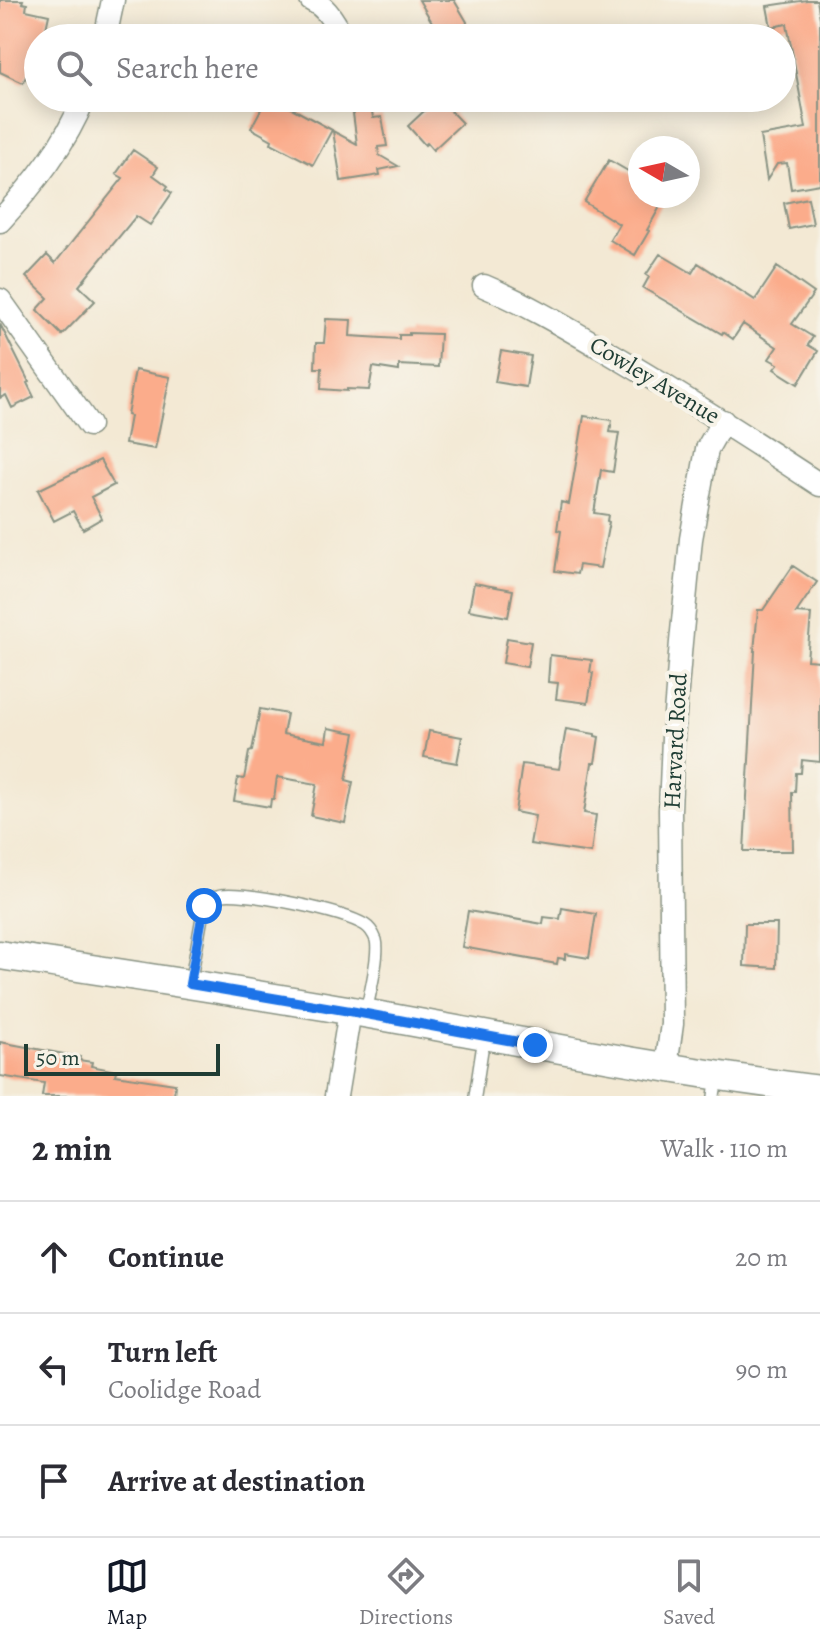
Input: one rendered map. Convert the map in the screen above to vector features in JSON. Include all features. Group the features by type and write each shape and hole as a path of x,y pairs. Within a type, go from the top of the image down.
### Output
{"street":[{"path":"108,24 113,0"},
{"path":"311,0 319,3 335,24"},
{"path":"0,221 60,144 77,112"},
{"name":"Cowley Avenue","path":"484,286 557,322 691,400 820,485"},
{"path":"0,300 89,425"},
{"name":"Harvard Road","path":"666,1067 672,1024 671,781 681,642 691,539 707,449 723,421"},
{"path":"0,955 358,1012 666,1067 715,1085 820,1090"},
{"path":"336,1096 358,1012"}],"lane":[{"path":"190,984 204,906 209,898 223,895 263,899 316,908 369,927 376,940 376,958 358,1012"},
{"path":"475,1096 484,1036"}],"building":[{"path":"0,0 23,0 22,3 27,4 26,10 49,15 47,24 24,24 23,83 0,72"},
{"path":"419,0 454,0 467,22 467,24 433,24"},
{"path":"817,0 820,18 820,184 791,189 787,163 777,164 767,180 760,136 806,128 796,73 796,24 770,24 767,6"},
{"path":"260,112 299,112 332,130 313,165 271,143 272,140 251,128"},
{"path":"353,112 372,112 373,118 382,117 387,146 378,147 379,155 398,166 379,170 380,175 341,181 333,131 357,144"},
{"path":"423,112 451,112 462,123 433,150 408,126"},
{"path":"133,150 158,167 153,175 172,193 150,225 136,216 79,286 95,301 62,335 37,310 48,298 26,277 47,255 55,263 123,178 116,174"},
{"path":"609,160 628,171 628,208 659,208 635,255 610,240 619,224 584,202"},
{"path":"808,198 813,224 789,229 784,203"},
{"path":"660,254 692,273 698,263 755,300 777,267 814,293 792,324 813,337 808,345 818,351 798,384 774,369 778,364 769,359 777,347 743,324 733,339 643,288 649,277 646,275"},
{"path":"326,319 351,320 350,336 399,339 399,335 409,333 440,334 438,367 399,365 399,371 373,367 369,390 321,389 322,368 315,368 316,343 324,343"},
{"path":"0,324 34,397 12,408 6,395 0,398"},
{"path":"501,351 531,356 526,387 495,382"},
{"path":"135,370 170,377 155,449 125,444"},
{"path":"584,416 612,420 610,432 619,433 613,472 601,470 594,513 608,515 609,522 600,568 579,565 577,574 555,571 561,531 557,530 561,502 569,504"},
{"path":"100,460 114,485 91,497 102,518 83,529 73,511 54,521 38,490"},
{"path":"793,566 817,582 796,613 811,614 807,660 820,661 820,762 802,760 801,773 796,773 795,792 792,792 793,851 744,851 758,610 763,610"},
{"path":"474,583 513,590 508,617 469,610"},
{"path":"507,638 531,642 527,667 503,663"},
{"path":"550,655 592,660 588,703 556,699 558,683 548,682"},
{"path":"260,709 287,714 283,734 326,742 328,728 355,733 346,780 353,782 345,823 311,816 317,784 277,777 270,807 234,801 238,778 244,779 249,752 252,751"},
{"path":"566,729 599,737 584,813 596,815 591,853 530,844 535,816 515,812 522,764 559,769"},
{"path":"429,731 462,737 457,763 424,757"},
{"path":"562,908 596,914 589,958 565,954 565,959 558,958 557,964 462,947 468,911 543,924 544,917 560,919"},
{"path":"745,924 777,924 776,968 744,966"},
{"path":"0,1042 80,1057 79,1060 92,1062 91,1066 116,1071 115,1075 175,1084 174,1096 42,1096 44,1083 0,1076"}],"route":[{"path":"204,906 190,984 535,1045"}]}
